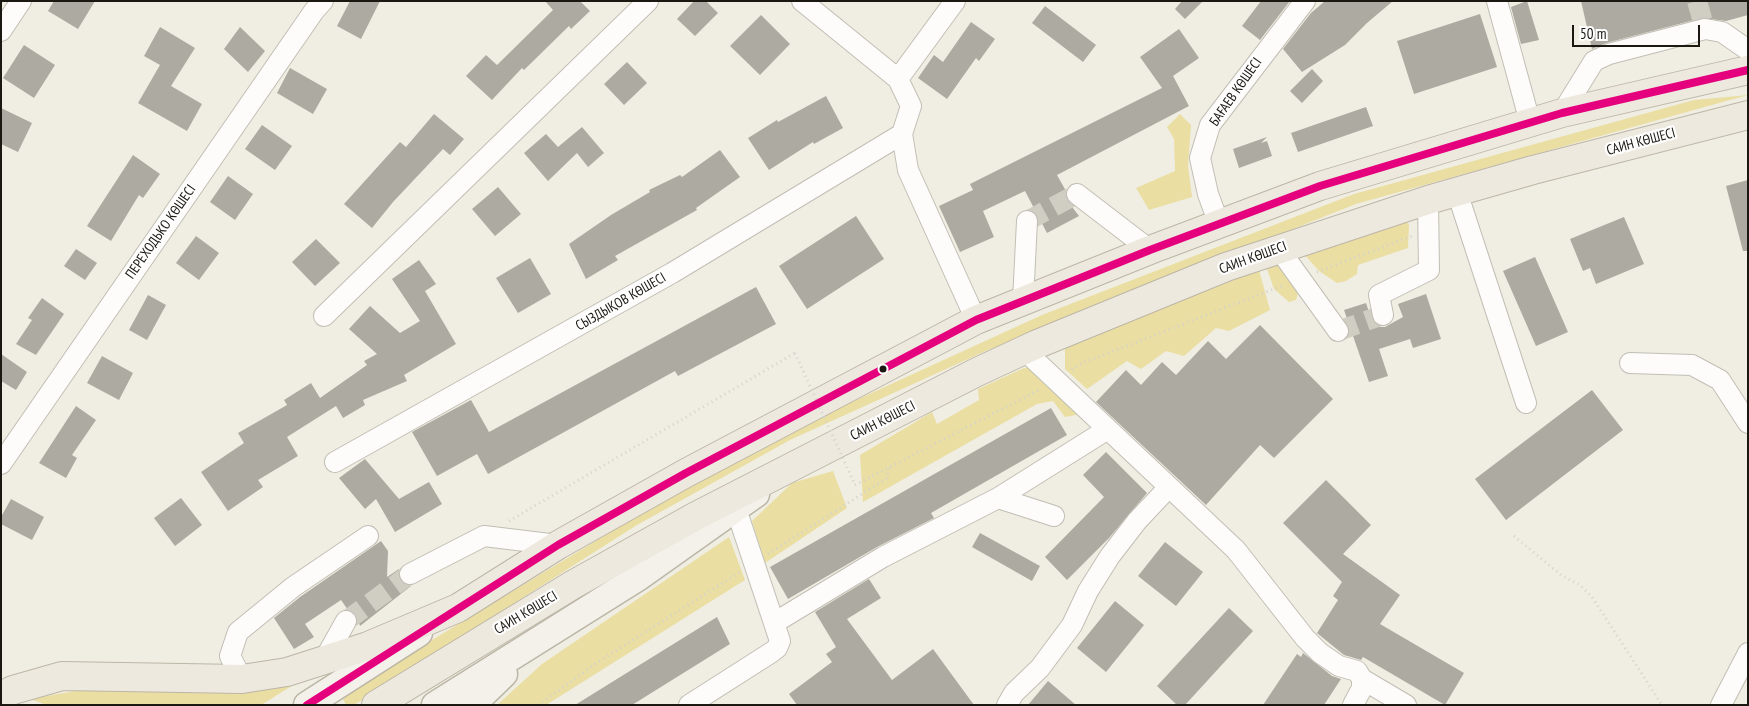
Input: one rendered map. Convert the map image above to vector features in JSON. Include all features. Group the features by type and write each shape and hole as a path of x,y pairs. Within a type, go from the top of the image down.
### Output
{"highway":[{"path":"1,696 13,690 62,676 242,679 287,672 368,646 458,608 558,545 686,473 976,320 1150,250 1320,186 1562,113 1748,70"},
{"name":"САИН КӨШЕСІ","path":"376,705 574,584 696,516 977,372 1024,350 1218,271 1428,200 1748,115"}],"main road":[{"name":"САИН КӨШЕСІ","path":"435,705 639,577 736,510 785,472"},
{"path":"307,705 458,608"},
{"path":"472,705 558,628"}],"street":[{"path":"1,31 21,1"},
{"name":"ПЕРЕХОДЬКО КӨШЕСІ","path":"1,464 308,19 323,1"},
{"path":"324,316 648,1"},
{"path":"802,1 898,79 911,106 902,134 908,170 976,320"},
{"path":"898,79 955,1"},
{"name":"БАҒАЕВ КӨШЕСІ","path":"1220,224 1208,194 1200,158 1210,126 1305,1"},
{"path":"1497,1 1530,122"},
{"path":"1562,113 1594,61 1609,54 1705,29 1722,32 1748,50"},
{"name":"СЫЗДЫҚОВ КӨШЕСІ","path":"335,462 672,273 902,134"},
{"path":"1457,192 1526,403"},
{"path":"1077,194 1150,250"},
{"path":"1383,315 1379,295 1429,270 1428,200"},
{"path":"1023,301 1028,221"},
{"path":"1279,249 1338,331"},
{"path":"1024,350 1236,550 1304,638 1320,653 1339,666 1357,671 1362,679 1406,705"},
{"path":"1630,363 1692,365 1720,380 1748,423"},
{"path":"774,623 883,557 998,498 1108,429"},
{"path":"1007,705 1014,693 1040,668 1072,625 1088,591 1110,556 1137,521 1169,487"},
{"path":"998,498 1054,516"},
{"path":"689,705 777,648 780,641 736,510"},
{"path":"242,679 230,656 238,632 293,588 368,536"},
{"path":"410,574 484,536 558,545"},
{"path":"322,662 346,621"},
{"path":"1721,705 1748,653"},
{"path":"1353,705 1362,688 1362,679"}],"path":[{"path":"484,536 795,353 855,486 890,466 1057,381 1080,364 1428,230"},
{"path":"538,705 598,662 887,478 890,466"},
{"path":"1514,536 1561,575 1580,585 1592,598 1662,705"}],"shaded area":[{"path":"1748,95 1356,204 988,350 790,440 637,525 354,705 346,705 341,695 632,519 784,433 1042,315 1354,194 1694,100"},
{"path":"1180,114 1191,125 1188,166 1192,197 1149,210 1136,188 1175,171 1174,139 1167,127"},
{"path":"1404,220 1409,224 1408,248 1358,265 1357,274 1346,281 1337,283 1319,271 1303,253"},
{"path":"1274,264 1284,266 1299,290 1296,300 1289,302 1274,289 1267,269"},
{"path":"1259,270 1270,310 1229,331 1216,328 1184,356 1166,351 1141,369 1127,361 1087,389 1065,369 1065,345"},
{"path":"1035,367 1081,414 1065,417 1053,401 1037,404 863,502 860,455 932,412 937,424 979,400 978,389 1024,368"},
{"path":"833,471 847,508 765,563 752,521 792,483"},
{"path":"729,537 745,580 546,705 497,705 542,664"},
{"path":"311,674 261,705 47,705 30,699 75,691 237,691"}],"building":[{"path":"54,1 95,1 78,29 48,11"},
{"path":"350,1 380,1 361,39 337,26"},
{"path":"545,1 580,1 590,11 571,29 569,26 524,70 522,68 492,100 466,76 486,55 497,65 553,10"},
{"path":"694,1 706,1 718,13 695,36 677,19"},
{"path":"1182,1 1203,1 1185,19 1175,9"},
{"path":"1261,1 1290,1 1260,40 1242,26"},
{"path":"1325,1 1393,1 1345,45 1302,72 1283,49 1311,13"},
{"path":"1527,1 1539,40 1521,44 1511,7"},
{"path":"1581,1 1748,1 1748,15 1726,21 1702,18 1606,43 1592,49"},
{"path":"1045,6 1096,45 1083,62 1032,23"},
{"path":"1480,14 1497,67 1414,94 1397,41"},
{"path":"761,15 790,44 760,75 730,46"},
{"path":"971,22 995,39 979,61 976,58 947,99 918,78 934,55 943,62"},
{"path":"160,27 195,48 171,86 202,104 187,131 138,103 160,65 144,56"},
{"path":"240,27 265,51 248,72 224,49"},
{"path":"1179,29 1199,58 1173,76 1189,106 1057,175 1066,191 1066,199 1079,216 1047,233 1025,191 983,211 994,237 960,252 939,206 973,190 970,184 1162,88 1140,57"},
{"path":"24,45 55,65 34,98 3,78"},
{"path":"627,62 647,83 624,105 604,84"},
{"path":"290,68 327,89 313,114 277,93"},
{"path":"1312,69 1323,81 1302,103 1290,91"},
{"path":"826,96 843,128 814,144 813,142 769,170 748,138 777,120 778,122"},
{"path":"1366,107 1373,126 1298,152 1291,133"},
{"path":"1,108 32,123 18,152 1,144"},
{"path":"434,114 464,139 450,155 443,149 393,202 372,228 344,204 400,142 406,147"},
{"path":"262,125 292,146 275,170 245,149"},
{"path":"582,127 604,153 588,167 577,153 548,181 524,153 546,134 558,147"},
{"path":"1267,137 1261,143 1267,141 1272,156 1239,168 1233,149"},
{"path":"720,150 740,177 696,208 697,210 615,256 618,260 586,279 569,244 611,215 650,192 649,190 680,175 682,177"},
{"path":"133,155 160,174 143,198 139,195 111,241 87,226"},
{"path":"228,176 253,194 235,220 210,202"},
{"path":"1748,180 1748,251 1743,251 1726,186"},
{"path":"498,187 521,214 495,236 472,209"},
{"path":"856,216 884,259 807,309 779,266"},
{"path":"1624,217 1644,264 1596,284 1590,268 1583,271 1570,239"},
{"path":"196,236 219,253 199,280 176,263"},
{"path":"316,239 340,263 315,286 292,262"},
{"path":"76,249 97,263 85,280 64,266"},
{"path":"1535,257 1568,332 1536,346 1503,271"},
{"path":"530,258 551,294 518,313 496,278"},
{"path":"419,260 436,284 425,291 456,344 404,375 407,381 363,400 365,405 343,418 336,406 287,437 298,456 258,480 263,487 228,511 201,472 244,443 238,433 287,405 284,400 311,383 320,398 367,365 364,361 377,354 349,329 370,306 400,333 420,321 392,279"},
{"path":"756,287 776,324 678,376 675,371 488,474 477,454 437,476 412,432 471,400 489,432"},
{"path":"1426,294 1441,339 1413,348 1410,339 1379,349 1388,376 1369,382 1344,310 1366,303 1374,327 1385,327 1403,317 1398,304"},
{"path":"148,295 166,305 147,340 129,330"},
{"path":"42,298 64,314 36,355 16,344 32,320 28,318"},
{"path":"1260,325 1333,399 1274,458 1260,445 1206,505 1096,402 1126,370 1141,385 1162,362 1176,375 1208,341 1226,359"},
{"path":"1,354 27,372 16,390 1,381"},
{"path":"102,356 133,373 119,400 87,383"},
{"path":"1592,390 1623,430 1506,520 1475,479"},
{"path":"76,406 96,420 72,455 77,458 66,478 39,463"},
{"path":"1051,408 1067,435 931,513 934,518 877,547 788,599 770,567"},
{"path":"1106,452 1147,493 1109,538 1067,580 1045,557 1104,497 1083,475"},
{"path":"365,459 399,499 429,482 442,504 395,532 376,499 365,509 339,478"},
{"path":"1326,480 1371,525 1343,554 1400,595 1380,624 1464,673 1445,705 1363,657 1361,660 1344,655 1317,633 1338,600 1333,596 1342,582 1283,523"},
{"path":"181,498 202,525 175,546 154,518"},
{"path":"11,499 44,517 32,540 1,524 1,517"},
{"path":"980,533 1040,566 1032,581 972,547"},
{"path":"381,541 388,551 387,577 399,569 400,580 411,586 360,626 356,615 348,610 341,600 305,624 314,637 294,649 274,618 300,597"},
{"path":"1165,542 1203,572 1176,606 1138,576"},
{"path":"869,579 881,598 847,619 892,680 933,649 974,705 797,705 789,694 832,662 826,654 836,647 815,612"},
{"path":"1115,601 1144,625 1106,672 1077,648"},
{"path":"1229,608 1253,631 1185,705 1177,705 1157,686"},
{"path":"717,617 730,644 632,705 575,705"},
{"path":"1303,653 1332,676 1341,679 1324,705 1263,705 1297,654 1301,657"},
{"path":"1048,681 1076,705 1028,705"}],"tunnel":[{"path":"1697,1 1705,29"},
{"path":"1027,221 1077,194"},
{"path":"1338,331 1383,315"},
{"path":"346,621 410,574"}],"transit line":[{"path":"307,705 558,545 686,473 976,320 1150,250 1320,186 1562,113 1748,70"}]}
